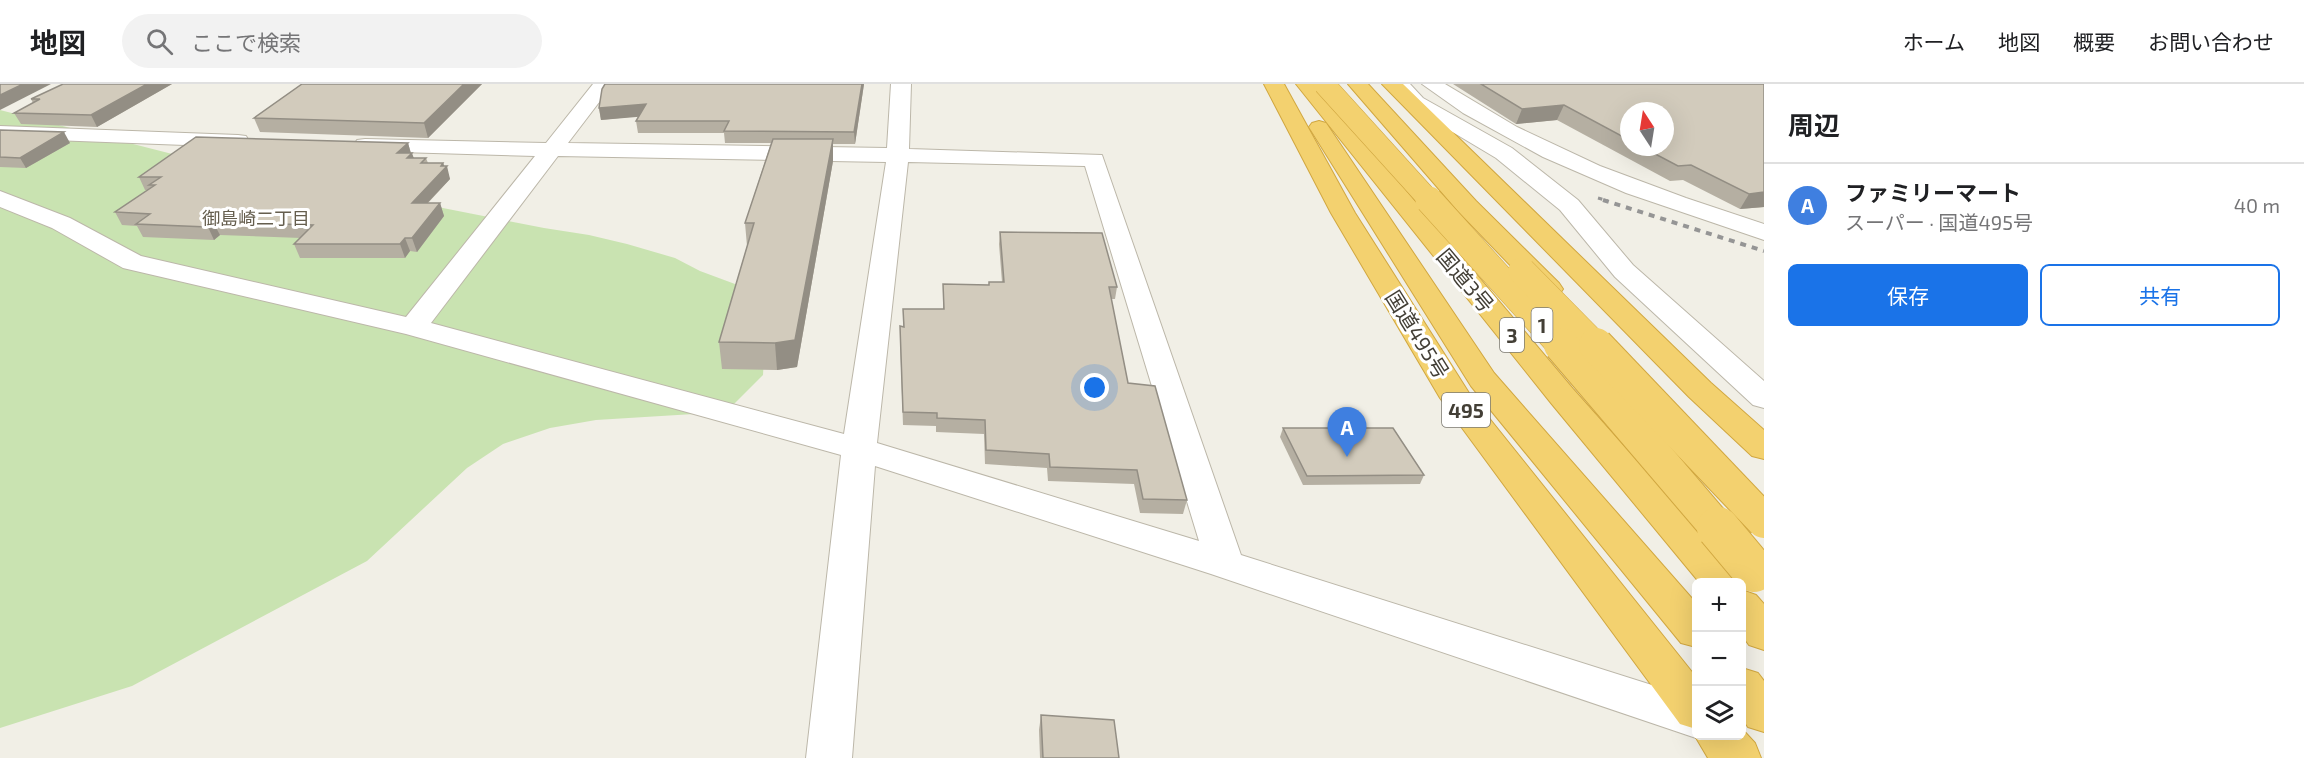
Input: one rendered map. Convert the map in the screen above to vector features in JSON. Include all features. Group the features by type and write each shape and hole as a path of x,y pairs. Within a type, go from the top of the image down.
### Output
{"highway":[{"name":"国道495号","path":"1274,84 1343,213 1456,398 1692,705"},
{"path":"1281,84 1316,121"},
{"path":"1299,84 1316,121 1482,379 1692,626"},
{"name":"国道3号","path":"1306,84 1562,396 1737,578"},
{"name":"1","path":"1324,84 1592,380 1739,578"},
{"name":"1","path":"1350,84 1498,246 1635,385 1764,521"},
{"path":"1358,84 1467,206 1764,512"},
{"path":"1394,84 1551,244 1700,390 1764,448"},
{"name":"国道3号","path":"1746,588 1764,633"},
{"path":"1746,691 1764,713"},
{"path":"1722,740 1738,758"}],"street":[{"path":"412,327 603,84"},
{"path":"829,758 859,450 898,153 901,84"},
{"path":"1394,84 1416,102 1504,153 1569,205 1624,270 1764,398"},
{"path":"1432,84 1464,107 1565,161 1764,232"},
{"path":"3,123 258,141"},
{"path":"340,144 552,151 898,153 1094,160 1225,564"},
{"path":"0,198 61,223 132,262 412,327 859,450 1225,564 1692,716"}],"green space":[{"path":"0,110 184,157 589,235 675,258 700,271 735,284 765,336 763,375 734,404 710,413 596,420 550,428 503,444 467,468 367,561 132,686 0,728"}],"building":[{"path":"0,84 23,84 0,95"},
{"path":"63,84 147,84 91,115 14,113 40,99 31,99"},
{"path":"302,84 464,84 424,123 254,118"},
{"path":"605,84 862,84 854,132 724,131 729,121 636,121 646,104 599,108"},
{"path":"1481,84 1764,84 1764,192 1749,194 1691,165 1678,166 1659,156 1674,156 1674,102 1620,102 1620,135 1564,105 1522,109"},
{"path":"0,130 64,132 20,158 0,157"},
{"path":"196,137 408,143 397,153 412,153 407,158 426,158 421,163 443,163 441,166 447,166 412,203 440,203 412,238 405,238 400,244 294,244 313,225 213,222 208,227 136,224 150,214 115,212 155,185 149,185 161,177 139,177"},
{"path":"773,139 833,139 795,340 775,343 719,342 754,223 745,223"},
{"path":"1000,232 1102,233 1117,287 1109,287 1128,383 1155,386 1187,500 1143,499 1137,470 1050,467 1049,454 986,450 985,420 937,418 937,413 903,412 900,326 904,327 903,309 944,309 943,284 989,285 989,282 1004,282"},
{"path":"1283,428 1393,428 1424,475 1307,476"},
{"path":"1041,715 1114,720 1119,758 1043,758"}],"railway":[{"path":"1598,198 1608,201"},
{"path":"1603,200 1764,251"}],"place":[{"name":"ファミリーマート","path":"1347,457"}],"district":[{"name":"御島崎二丁目","path":"256,218"}]}
